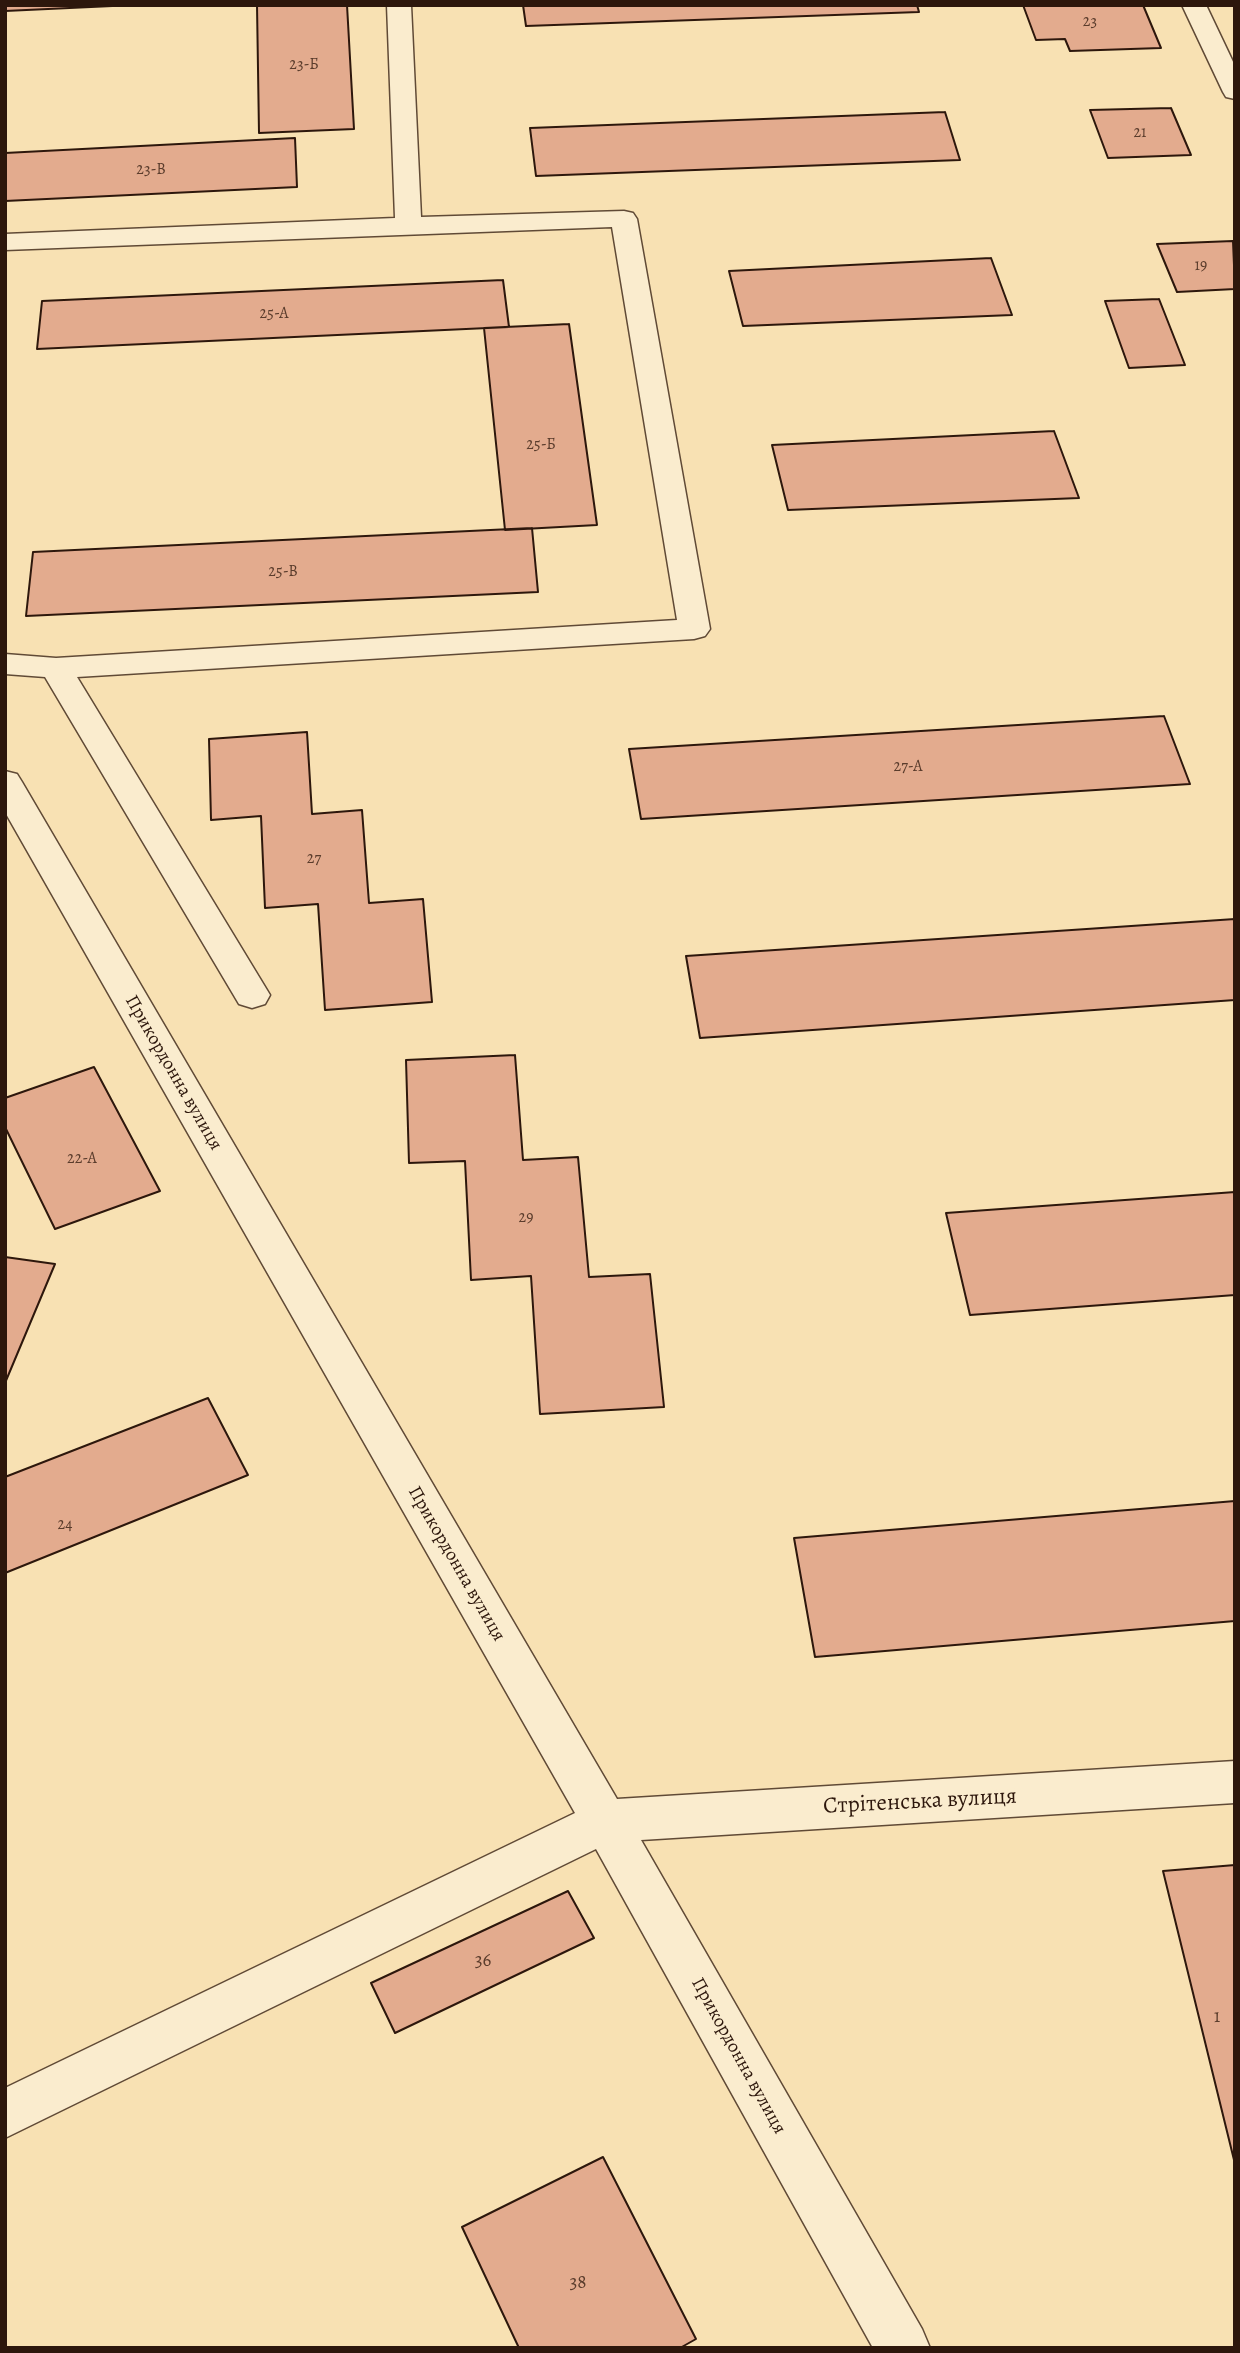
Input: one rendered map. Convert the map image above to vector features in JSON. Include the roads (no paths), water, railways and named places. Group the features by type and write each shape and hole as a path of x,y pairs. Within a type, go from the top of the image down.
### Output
{"street":[{"path":"399,5 408,225"},
{"path":"1194,5 1235,92"},
{"path":"5,242 624,219 694,629 56,668 5,664"},
{"path":"56,668 252,995"},
{"name":"Прикордонна вулиця","path":"5,782 605,1821 903,2348"},
{"name":"Стрітенська вулиця","path":"605,1821 1235,1783"},
{"path":"5,2114 605,1821"}]}
